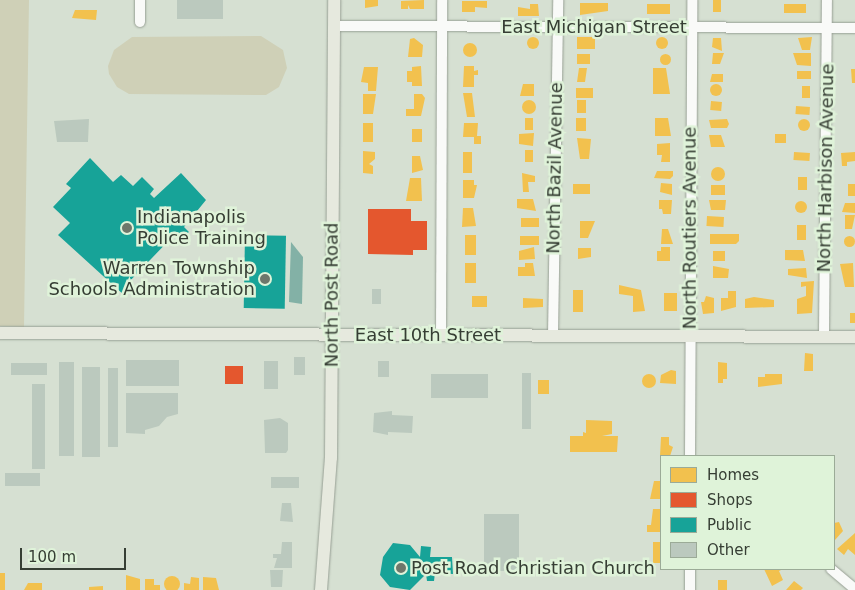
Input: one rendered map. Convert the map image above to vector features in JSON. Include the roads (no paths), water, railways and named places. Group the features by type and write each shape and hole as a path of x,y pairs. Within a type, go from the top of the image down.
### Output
{"main road":[{"name":"North Post Road","path":"322,590 331,458 334,0"},
{"name":"East 10th Street","path":"0,333 855,336"}],"street":[{"path":"140,0 140,22"},
{"path":"441,335 442,0"},
{"name":"North Bazil Avenue","path":"553,335 558,0"},
{"name":"North Routiers Avenue","path":"690,455 689,335 692,0"},
{"name":"North Harbison Avenue","path":"824,336 827,0"},
{"name":"East Michigan Street","path":"334,26 855,28"},
{"path":"690,570 690,590"},
{"path":"831,570 855,588"}],"water":[{"path":"291,242 303,257 302,304 289,302"}],"place":[{"name":"Indianapolis Police Training","path":"127,228"},
{"name":"Warren Township Schools Administration","path":"265,279"},
{"name":"Post Road Christian Church","path":"401,568"}]}
